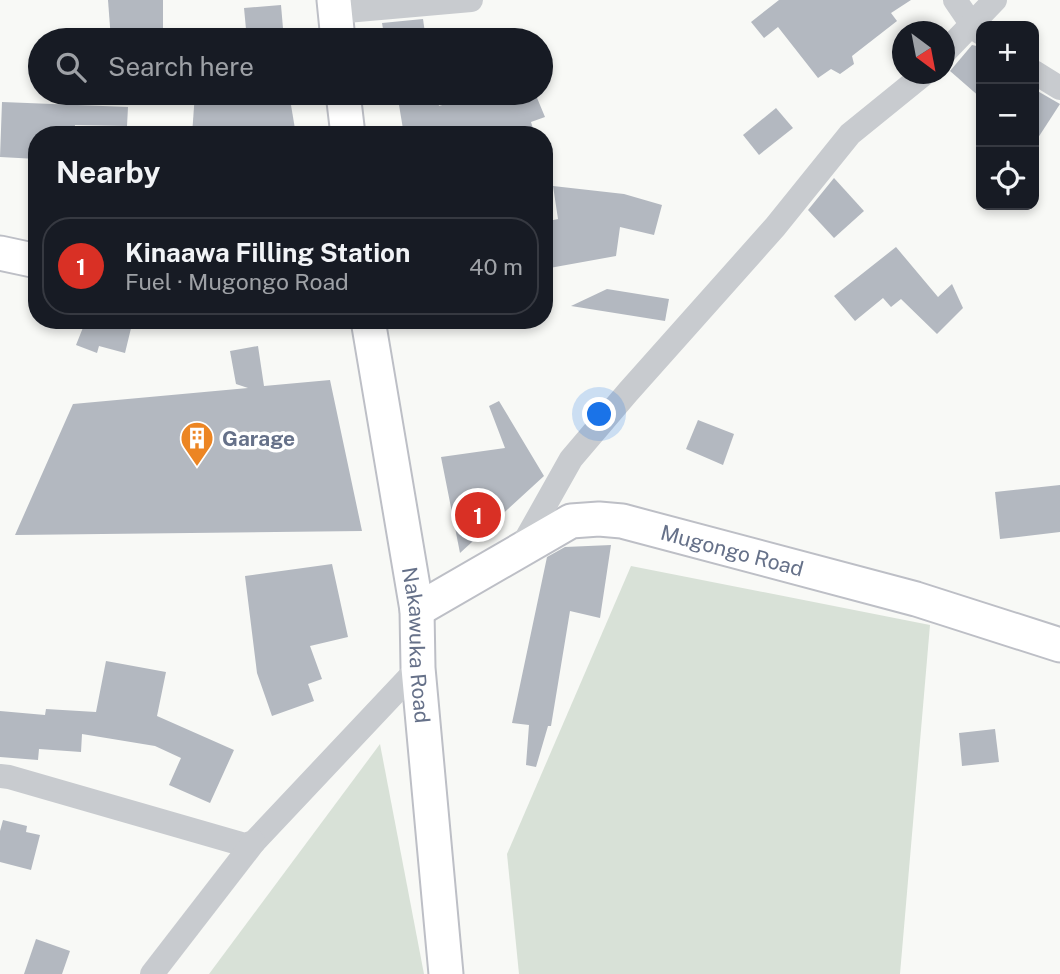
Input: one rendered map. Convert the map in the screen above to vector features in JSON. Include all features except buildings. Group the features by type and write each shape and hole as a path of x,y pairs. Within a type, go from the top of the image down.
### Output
{"street":[{"path":"335,17 471,0"},
{"path":"955,0 976,29 955,45"},
{"path":"981,21 995,0"},
{"path":"1039,75 1060,88"},
{"path":"521,548 571,459 775,227 850,134 912,84"},
{"path":"344,105 347,126"},
{"path":"0,253 28,259"},
{"name":"Nakawuka Road","path":"370,329 417,610 418,668 446,974"},
{"name":"Mugongo Road","path":"417,610 571,521 599,519 622,521 916,599 1060,645"},
{"path":"152,974 254,842 418,668"},
{"path":"0,776 236,844 254,842"}],"shaded area":[{"path":"631,566 930,625 900,974 519,974 507,854"},
{"path":"380,744 424,974 209,974"}],"place":[{"name":"Garage","path":"197,468"},
{"name":"Kinaawa Filling Station","path":"478,515"}]}
